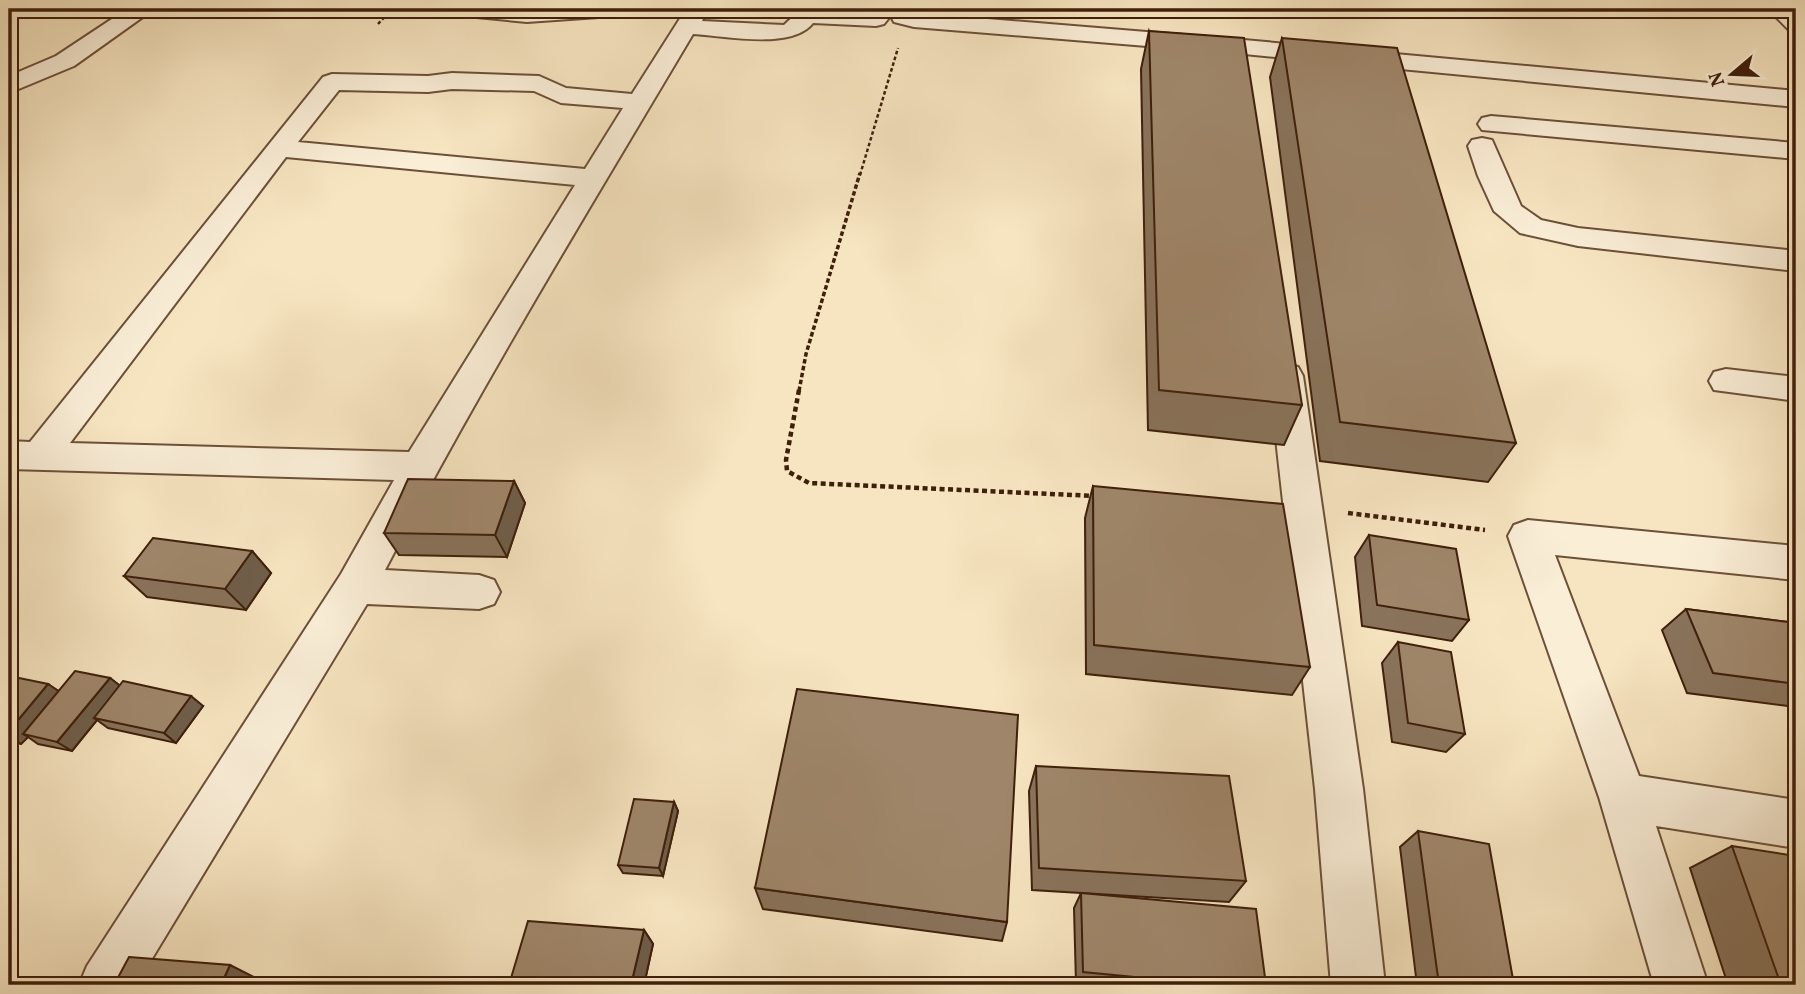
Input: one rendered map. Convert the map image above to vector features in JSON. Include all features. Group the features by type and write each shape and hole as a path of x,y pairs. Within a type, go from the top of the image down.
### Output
{"street":[{"path":"9,85 65,61 142,9"},
{"path":"472,9 527,15 613,9"},
{"path":"1779,9 1796,24"},
{"path":"903,14 1246,61 1796,99"},
{"path":"106,985 356,586 420,467 691,18 786,32 797,28 807,16 876,19"},
{"path":"9,72 34,74"},
{"path":"24,455 214,229 332,82 539,84 561,95 640,102"},
{"path":"1796,150 1486,135 1492,176 1509,211 1531,228 1578,237 1796,261"},
{"path":"280,148 594,178"},
{"path":"1283,352 1339,789 1358,985"},
{"path":"1726,381 1796,389"},
{"path":"24,455 420,467"},
{"path":"1681,985 1623,797 1528,536 1796,563"},
{"path":"356,586 479,592"},
{"path":"1623,797 1796,824"}],"path":[{"path":"378,24 392,9"},
{"path":"903,14 806,354 786,460 787,471 809,483 1102,496"},
{"path":"1302,507 1528,536"}],"building":[{"path":"1149,31 1244,38 1302,405 1159,390"},
{"path":"1282,38 1397,48 1516,443 1340,422"},
{"path":"408,479 514,481 495,535 384,533"},
{"path":"1093,486 1283,504 1310,667 1094,645"},
{"path":"1369,535 1456,549 1469,620 1377,605"},
{"path":"153,538 252,551 225,589 124,576"},
{"path":"1686,609 1796,623 1796,684 1713,673"},
{"path":"1398,642 1451,652 1465,734 1408,723"},
{"path":"75,671 110,678 57,742 23,734"},
{"path":"19,678 48,684 9,731 9,690"},
{"path":"123,681 191,696 164,733 94,718"},
{"path":"797,689 1018,715 1007,922 755,888"},
{"path":"1036,766 1229,776 1246,881 1039,868"},
{"path":"634,799 674,802 659,868 618,865"},
{"path":"1418,831 1489,844 1514,985 1439,985"},
{"path":"1732,846 1796,856 1796,985 1781,985"},
{"path":"1081,893 1256,909 1266,985 1217,985 1083,972"},
{"path":"528,921 644,930 631,985 511,978"},
{"path":"129,957 230,965 221,985 114,985"}]}
